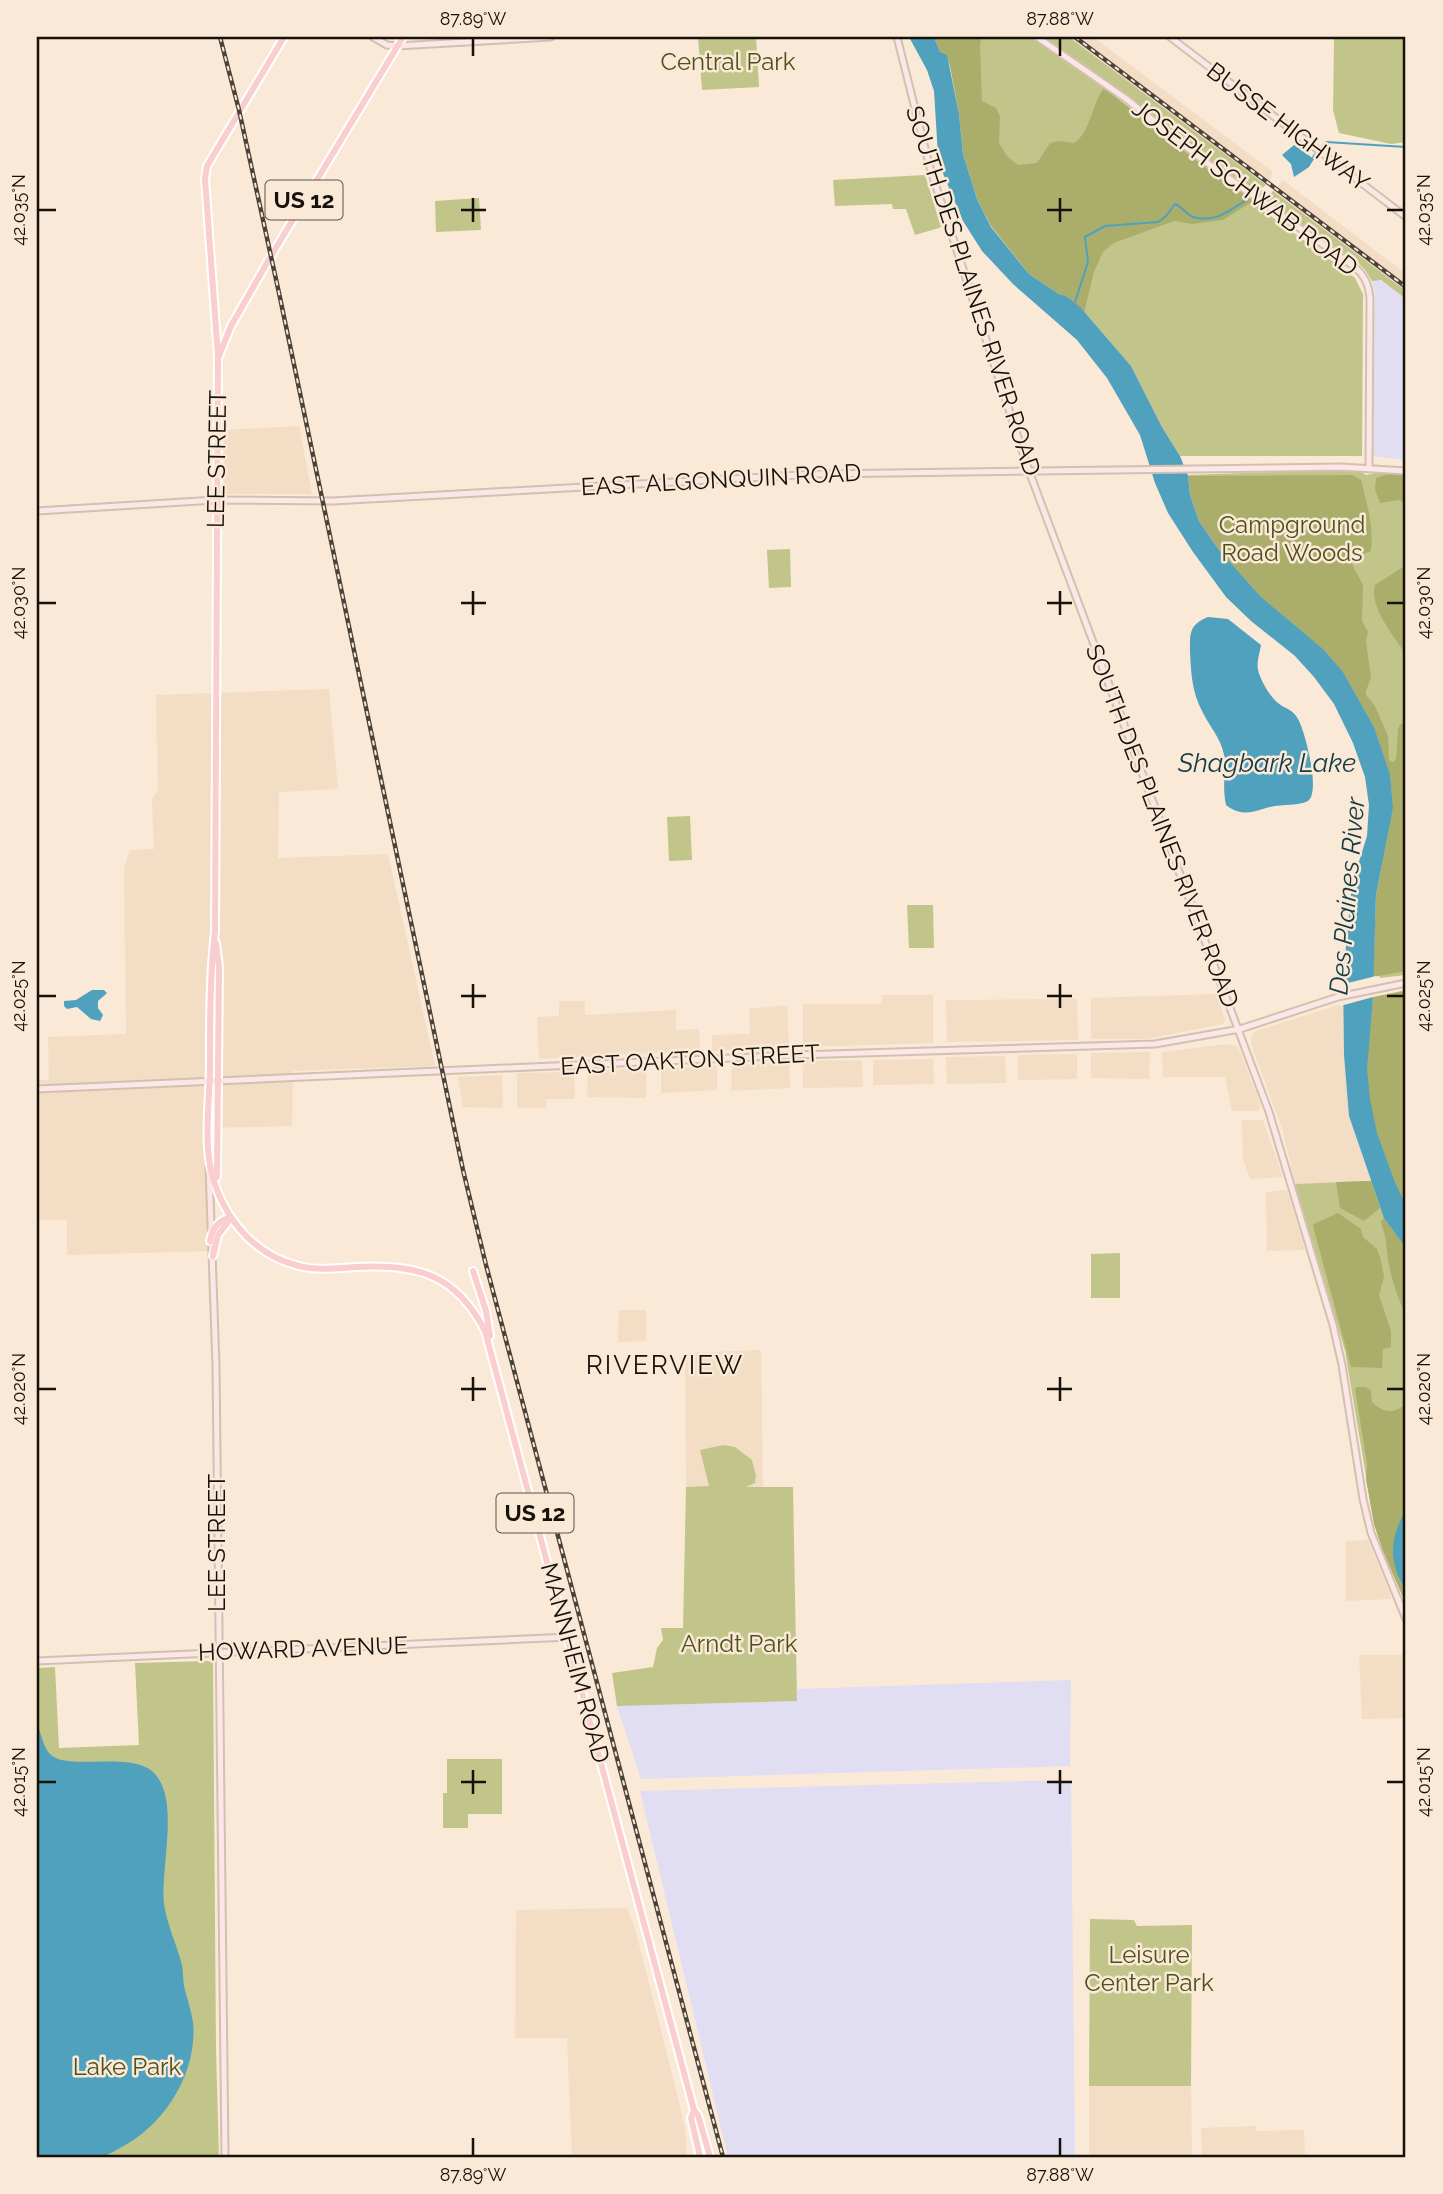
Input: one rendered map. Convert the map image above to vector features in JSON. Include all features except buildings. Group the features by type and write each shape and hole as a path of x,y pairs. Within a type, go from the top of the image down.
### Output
{"main road":[{"name":"US 12","path":"218,358 205,179 207,166 284,37"},
{"path":"373,37 387,45 397,46 551,37"},
{"name":"LEE STREET","path":"225,2157 216,1366 208,1150 211,967 215,931 218,358 231,326 268,261 403,37"},
{"name":"SOUTH DES PLAINES RIVER ROAD","path":"897,37 937,191 1030,471 1205,946 1240,1029 1275,1133 1333,1325 1345,1378 1363,1499 1371,1533 1406,1619"},
{"name":"JOSEPH SCHWAB ROAD","path":"1037,37 1125,98 1203,160 1279,212 1361,274 1368,284 1370,299 1369,468"},
{"name":"BUSSE HIGHWAY","path":"1170,37 1406,217"},
{"name":"EAST ALGONQUIN ROAD","path":"37,510 216,500 319,502 817,474 1149,469 1369,468 1406,471"},
{"name":"LEE STREET","path":"215,931 219,967 218,1190"},
{"name":"EAST OAKTON STREET","path":"37,1089 810,1054 1155,1044 1240,1029 1338,997 1406,983"},
{"name":"US 12","path":"208,1150 218,1190"},
{"name":"MANNHEIM ROAD","path":"218,1190 240,1231 272,1256 299,1266 324,1269 405,1267 435,1277 454,1290 473,1310 490,1345 694,2110 698,2115 710,2157"},
{"path":"210,1241 217,1225 223,1219 231,1218"},
{"path":"213,1256 218,1235 231,1218"},
{"path":"473,1271 486,1311 490,1345"},
{"name":"HOWARD AVENUE","path":"37,1661 569,1637"},
{"name":"MANNHEIM ROAD","path":"694,2110 691,2118 699,2157"}],"shaded area":[{"path":"1069,37 1093,37 1273,172 1266,185"},
{"path":"1283,180 1406,274 1406,291 1273,191"},
{"path":"1380,280 1406,299 1406,460 1373,456 1375,292 1372,281"},
{"path":"299,426 312,494 224,494 224,430"},
{"path":"329,689 338,789 279,792 278,858 388,854 435,1066 293,1071 292,1126 206,1128 208,1251 67,1255 67,1220 37,1220 37,1080 49,1080 48,1037 126,1034 124,868 130,850 154,849 152,800 158,790 156,695"},
{"path":"1216,994 1225,1019 1223,1024 1147,1039 1091,1039 1091,998"},
{"path":"882,995 933,995 933,1043 803,1047 803,1004 881,1004"},
{"path":"1077,999 1078,1040 947,1042 946,1000"},
{"path":"559,1001 585,1001 585,1015 676,1010 676,1030 699,1029 700,1051 539,1059 537,1017 559,1016"},
{"path":"787,1005 789,1047 712,1051 712,1035 750,1034 749,1009"},
{"path":"1343,1005 1349,1116 1371,1181 1295,1184 1283,1131 1251,1044 1251,1037 1256,1031"},
{"path":"1227,1044 1240,1051 1261,1106 1258,1111 1232,1111 1225,1077 1163,1077 1162,1052"},
{"path":"1150,1052 1149,1079 1091,1078 1091,1053"},
{"path":"1077,1054 1077,1079 1018,1080 1018,1055"},
{"path":"1005,1056 1006,1083 947,1084 946,1057"},
{"path":"933,1059 934,1084 873,1085 873,1060"},
{"path":"862,1060 863,1087 803,1088 803,1061"},
{"path":"789,1062 790,1088 731,1091 732,1065"},
{"path":"717,1066 717,1090 661,1093 661,1068"},
{"path":"646,1068 646,1098 587,1097 588,1071"},
{"path":"574,1072 575,1099 546,1099 546,1108 517,1108 517,1073"},
{"path":"502,1075 503,1108 463,1107 458,1077"},
{"path":"1242,1120 1263,1120 1283,1177 1250,1179 1243,1158"},
{"path":"1287,1190 1305,1250 1267,1251 1266,1192"},
{"path":"619,1310 646,1310 646,1341 618,1342"},
{"path":"761,1350 763,1487 686,1487 685,1353"},
{"path":"1368,1540 1392,1599 1346,1601 1346,1541"},
{"path":"1359,1655 1406,1655 1406,1718 1362,1719"},
{"path":"1071,1680 1070,1766 641,1779 617,1706 797,1701 797,1689"},
{"path":"1065,1780 1071,1784 1075,2157 728,2157 640,1791"},
{"path":"627,1908 634,1925 675,2085 685,2128 687,2157 572,2157 567,2038 515,2038 516,1910"},
{"path":"1089,2086 1191,2086 1192,2157 1089,2157"},
{"path":"1256,2126 1256,2131 1304,2130 1305,2157 1202,2157 1201,2128"}],"green space":[{"name":"Central Park","path":"698,37 756,37 759,87 702,90"},
{"path":"934,37 1031,37 1104,88 1203,165 1268,208 1264,211 1355,278 1363,294 1362,456 1180,456 1131,366 1081,308"},
{"path":"934,37 982,37 982,101 996,108 1000,116 999,143 1007,156 1018,165 1037,163 1050,143 1074,143 1080,138 1104,88 1203,165 1253,198 1253,201 1223,220 1192,224 1174,221 1114,243 1103,252 1094,272 1084,313 1066,296 1029,274 991,226 977,199 963,154 949,61 940,52"},
{"path":"1044,37 1069,37 1266,185 1260,189 1268,197 1273,191 1406,291 1406,299 1381,280 1372,281 1358,263 1213,163 1142,107"},
{"path":"1334,37 1406,37 1406,142 1391,144 1339,133 1333,110"},
{"path":"925,175 941,227 939,228 915,235 906,209 893,209 892,204 835,206 833,180"},
{"path":"479,198 481,230 436,232 435,201"},
{"name":"Campground Road Woods","path":"1323,470 1361,472 1366,475 1381,472 1406,478 1406,975 1373,977 1390,774 1219,550 1187,475"},
{"name":"Campground Road Woods","path":"1391,473 1406,475 1406,503 1399,500 1380,503 1375,489 1376,478"},
{"name":"Campground Road Woods","path":"1352,475 1361,480 1372,533 1371,551 1353,558 1351,562 1363,585 1362,621 1368,632 1366,641 1371,678 1366,695 1375,706 1388,736 1389,760 1393,762 1396,759 1398,729 1400,724 1406,722 1406,971 1373,977 1376,895 1393,808 1390,774 1374,727 1343,672 1323,649 1261,597 1219,550 1199,521 1190,495 1188,476"},
{"path":"790,549 791,587 769,588 767,550"},
{"name":"Campground Road Woods","path":"1406,556 1406,655 1384,622 1374,594 1375,585 1403,567"},
{"path":"690,816 692,860 669,861 667,817"},
{"path":"907,905 933,905 934,948 909,948"},
{"path":"1406,990 1406,1604 1374,1524 1345,1351 1295,1184 1393,1180 1377,1133 1367,1069 1373,997"},
{"path":"1406,991 1406,1206 1378,1139 1370,1101 1367,1067 1373,997"},
{"path":"1371,1181 1380,1208 1364,1221 1340,1208 1336,1182"},
{"path":"1338,1213 1361,1229 1363,1237 1377,1249 1381,1260 1384,1277 1379,1295 1391,1331 1391,1347 1383,1349 1382,1368 1351,1367 1313,1226"},
{"path":"1384,1218 1406,1248 1406,1315 1390,1270 1381,1221"},
{"path":"1120,1253 1120,1298 1091,1298 1091,1254"},
{"path":"1366,1387 1371,1391 1372,1402 1385,1410 1394,1411 1406,1402 1406,1509 1402,1518 1399,1579 1406,1591 1406,1604 1374,1524 1355,1388"},
{"name":"Arndt Park","path":"723,1445 735,1447 752,1460 755,1483 746,1487 793,1487 797,1701 617,1706 612,1673 653,1667 657,1648 663,1640 661,1628 683,1628 686,1487 709,1486 700,1450"},
{"name":"Lake Park","path":"135,1663 213,1663 219,2157 37,2157 37,1668 55,1667 59,1748 139,1745"},
{"path":"447,1759 502,1759 502,1814 468,1814 468,1828 443,1828"},
{"name":"Leisure Center Park","path":"1090,1919 1134,1920 1137,1926 1192,1925 1191,2086 1089,2086"}],"water":[{"path":"909,37 934,37 940,52 947,55 959,114 963,154 977,199 991,227 1029,274 1081,308 1131,366 1180,456 1199,521 1219,550 1261,597 1323,649 1343,672 1374,727 1390,774 1393,808 1376,895 1373,997 1367,1069 1377,1133 1406,1206 1406,1248 1384,1218 1349,1116 1344,1055 1343,977 1352,884 1367,836 1369,805 1365,777 1353,743 1334,704 1314,677 1295,656 1226,597 1193,552 1168,513 1140,435 1107,378 1077,340 1013,284 982,251 963,221 942,171 939,171 934,91 927,70"},
{"path":"1294,145 1314,159 1309,167 1294,177 1291,164 1282,155"},
{"name":"Shagbark Lake","path":"1208,617 1228,619 1261,645 1258,665 1261,679 1275,701 1291,711 1301,726 1312,774 1312,795 1308,801 1245,813 1226,805 1222,749 1199,704 1192,675 1192,630 1197,623"},
{"path":"92,990 104,990 107,993 98,1001 98,1008 103,1015 100,1021 91,1019 77,1007 67,1009 64,1006 64,1001 76,1000"},
{"path":"1406,1509 1406,1591 1396,1570 1393,1550 1396,1531"},
{"name":"Lake Park","path":"37,1724 47,1750 57,1759 131,1763 145,1767 155,1774 166,1801 168,1818 164,1904 182,1965 193,2022 190,2060 175,2096 164,2112 136,2138 100,2157 37,2157"}],"pier":[{"path":"1376,976 1377,996 1340,1006 1340,985"}],"waterway":[{"path":"1313,157 1326,142 1406,147"},
{"path":"1075,302 1088,262 1085,237 1105,226 1158,222 1175,204 1193,217 1209,219 1230,211 1249,198"}],"railway":[{"path":"220,37 239,110 279,293 463,1170 723,2157"},
{"path":"1075,37 1406,287"}],"district":[{"name":"RIVERVIEW","path":"665,1365"}],"water label":[{"name":"Des Plaines River","path":"1347,896"}]}
